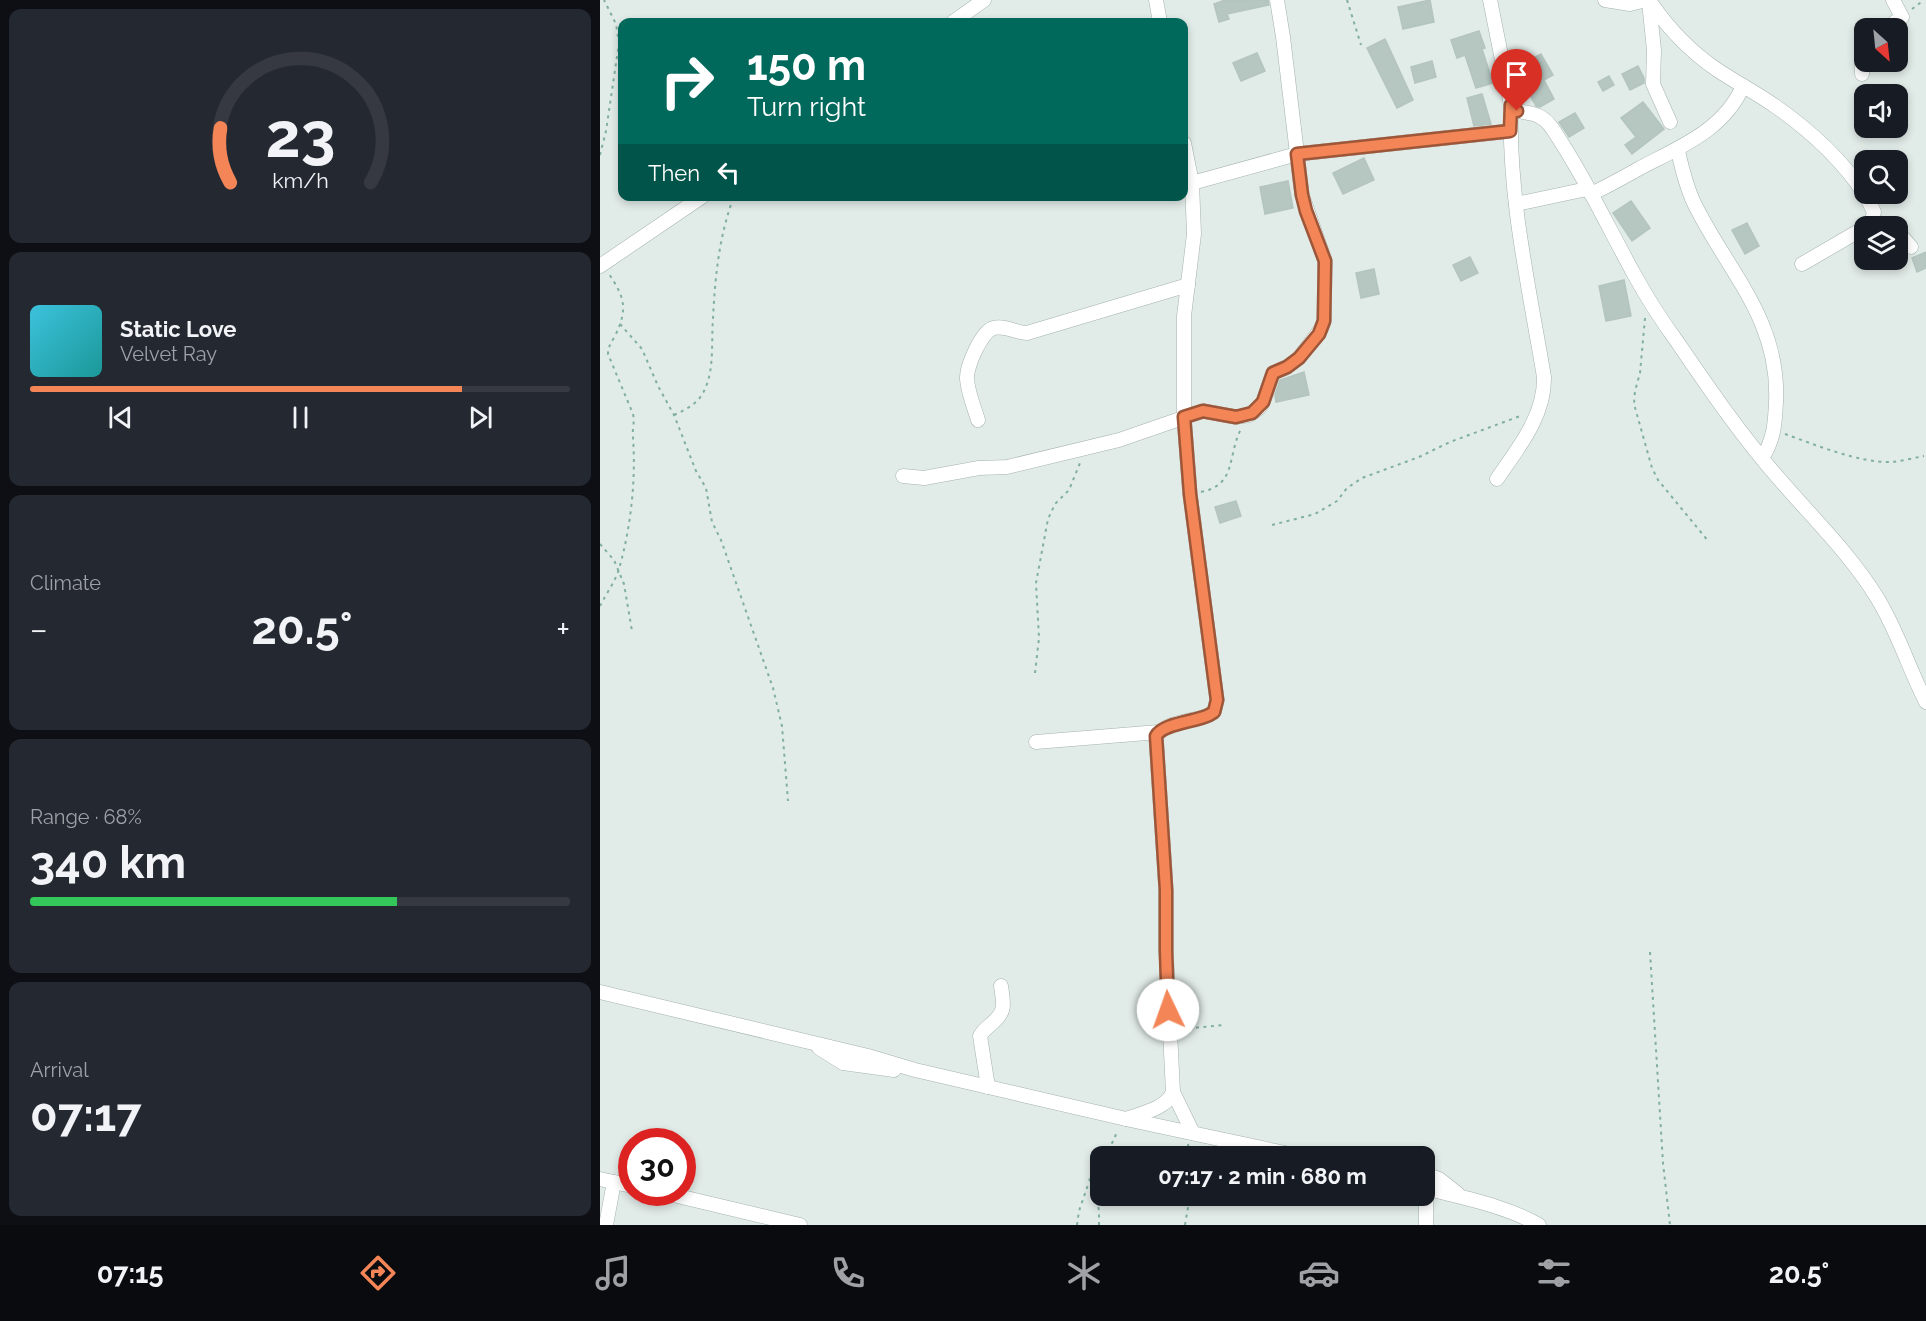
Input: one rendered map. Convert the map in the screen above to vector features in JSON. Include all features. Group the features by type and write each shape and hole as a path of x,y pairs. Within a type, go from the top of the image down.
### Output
{"street":[{"path":"959,18 984,0"},
{"path":"1156,0 1159,18"},
{"path":"903,476 924,478 979,468 1007,466 1129,437 1203,411 1236,417 1249,415 1263,402 1273,373 1299,358 1323,326 1325,261 1302,195 1277,0"},
{"path":"1490,0 1511,105 1510,131 1516,204 1545,393 1530,430 1497,479"},
{"path":"1605,0 1630,4 1648,0"},
{"path":"1648,0 1699,57 1797,122 1835,157 1854,180"},
{"path":"1648,0 1654,50 1653,84 1670,122"},
{"path":"1893,0 1901,18"},
{"path":"1516,204 1589,192 1678,151 1721,120 1737,100 1743,86"},
{"path":"1511,105 1517,111 1538,114 1550,126 1649,301 1695,368 1762,458 1835,541 1876,595 1893,625 1905,659 1926,702"},
{"path":"1192,183 1297,154 1510,131"},
{"path":"1678,151 1686,185 1695,205 1760,317 1771,351 1777,392 1774,430 1770,446 1762,458"},
{"path":"1036,742 1159,732 1214,712 1217,700 1190,494 1184,417 1184,352 1194,234 1192,183 1188,163"},
{"path":"601,265 696,201"},
{"path":"1802,264 1854,233"},
{"path":"1908,244 1911,247"},
{"path":"978,420 968,386 967,374 980,339 987,331 1001,327 1027,333 1188,285"},
{"path":"1159,732 1156,736 1166,890 1166,951 1173,1092 1193,1133"},
{"path":"988,1087 980,1036 982,1031 1002,1013 1004,1006 1001,986"},
{"path":"600,992 868,1056 915,1070 1253,1146"},
{"path":"1126,1119 1164,1103 1173,1092"},
{"path":"1435,1178 1462,1197"},
{"path":"600,1179 618,1183"},
{"path":"606,1225 614,1182"},
{"path":"1435,1190 1501,1208 1539,1225"},
{"path":"696,1200 800,1225"},
{"path":"1426,1206 1426,1225"}],"path":[{"path":"604,0 616,24 618,37"},
{"path":"1347,0 1361,45"},
{"path":"600,155 606,131 618,50"},
{"path":"674,415 696,401 704,392 712,349 712,320 720,244 732,201"},
{"path":"600,606 618,571 630,508 635,453 634,417 608,354 620,324 622,295 601,265"},
{"path":"1649,301 1644,322 1640,373 1634,404 1652,468 1658,480 1709,542"},
{"path":"620,324 642,349 674,415 696,471 706,488 712,522 721,540 773,688 782,726 788,801"},
{"path":"1272,525 1315,514 1337,501 1347,488 1362,478 1419,457 1506,420 1537,411"},
{"path":"1190,494 1215,488 1224,481 1235,442 1249,415"},
{"path":"1774,430 1842,454 1872,460 1893,462 1924,456"},
{"path":"1035,673 1040,621 1036,584 1048,519 1055,504 1069,490 1078,473 1083,449"},
{"path":"600,544 613,558 626,588 632,631"},
{"path":"1650,952 1663,1163 1670,1225"},
{"path":"1170,1030 1225,1025"},
{"path":"1110,1146 1126,1119"},
{"path":"1077,1225 1079,1211 1090,1178"},
{"path":"1089,1182 1099,1210 1099,1225"},
{"path":"1185,1225 1188,1206"}],"building":[{"path":"1225,0 1268,0 1269,5 1227,14 1229,19 1219,22 1214,4"},
{"path":"1430,0 1434,22 1403,29 1398,7"},
{"path":"1479,31 1493,83 1476,88 1465,55 1457,58 1451,40"},
{"path":"1385,39 1413,100 1397,108 1367,48"},
{"path":"1257,53 1265,71 1241,81 1233,63"},
{"path":"1541,54 1553,75 1544,80 1554,99 1540,107 1536,106 1515,68"},
{"path":"1432,61 1436,77 1415,83 1411,67"},
{"path":"1638,66 1644,83 1630,90 1622,74"},
{"path":"1609,76 1614,85 1603,91 1598,82"},
{"path":"1482,94 1491,124 1474,126 1467,98"},
{"path":"1643,102 1664,129 1632,154 1625,145 1636,137 1621,118"},
{"path":"1575,113 1584,128 1569,137 1559,122"},
{"path":"1364,158 1374,180 1343,194 1333,173"},
{"path":"1288,181 1293,208 1265,214 1260,187"},
{"path":"1631,201 1650,228 1632,241 1613,213"},
{"path":"1747,223 1759,246 1745,254 1732,230"},
{"path":"1926,252 1926,268 1917,272 1912,258"},
{"path":"1470,257 1478,273 1461,281 1453,265"},
{"path":"1374,269 1379,294 1361,298 1356,273"},
{"path":"1624,280 1631,316 1606,321 1599,286"},
{"path":"1304,372 1309,395 1276,402 1275,395 1280,380"},
{"path":"1236,501 1241,516 1220,523 1215,507"}],"route":[{"path":"1168,1010 1166,890 1156,736 1157,732 1167,727 1209,715 1214,712 1217,700 1190,494 1184,417 1203,411 1236,417 1252,413 1259,408 1267,396 1273,373 1299,358 1323,326 1324,253 1306,211 1297,154 1510,131 1511,105 1517,111"}]}
